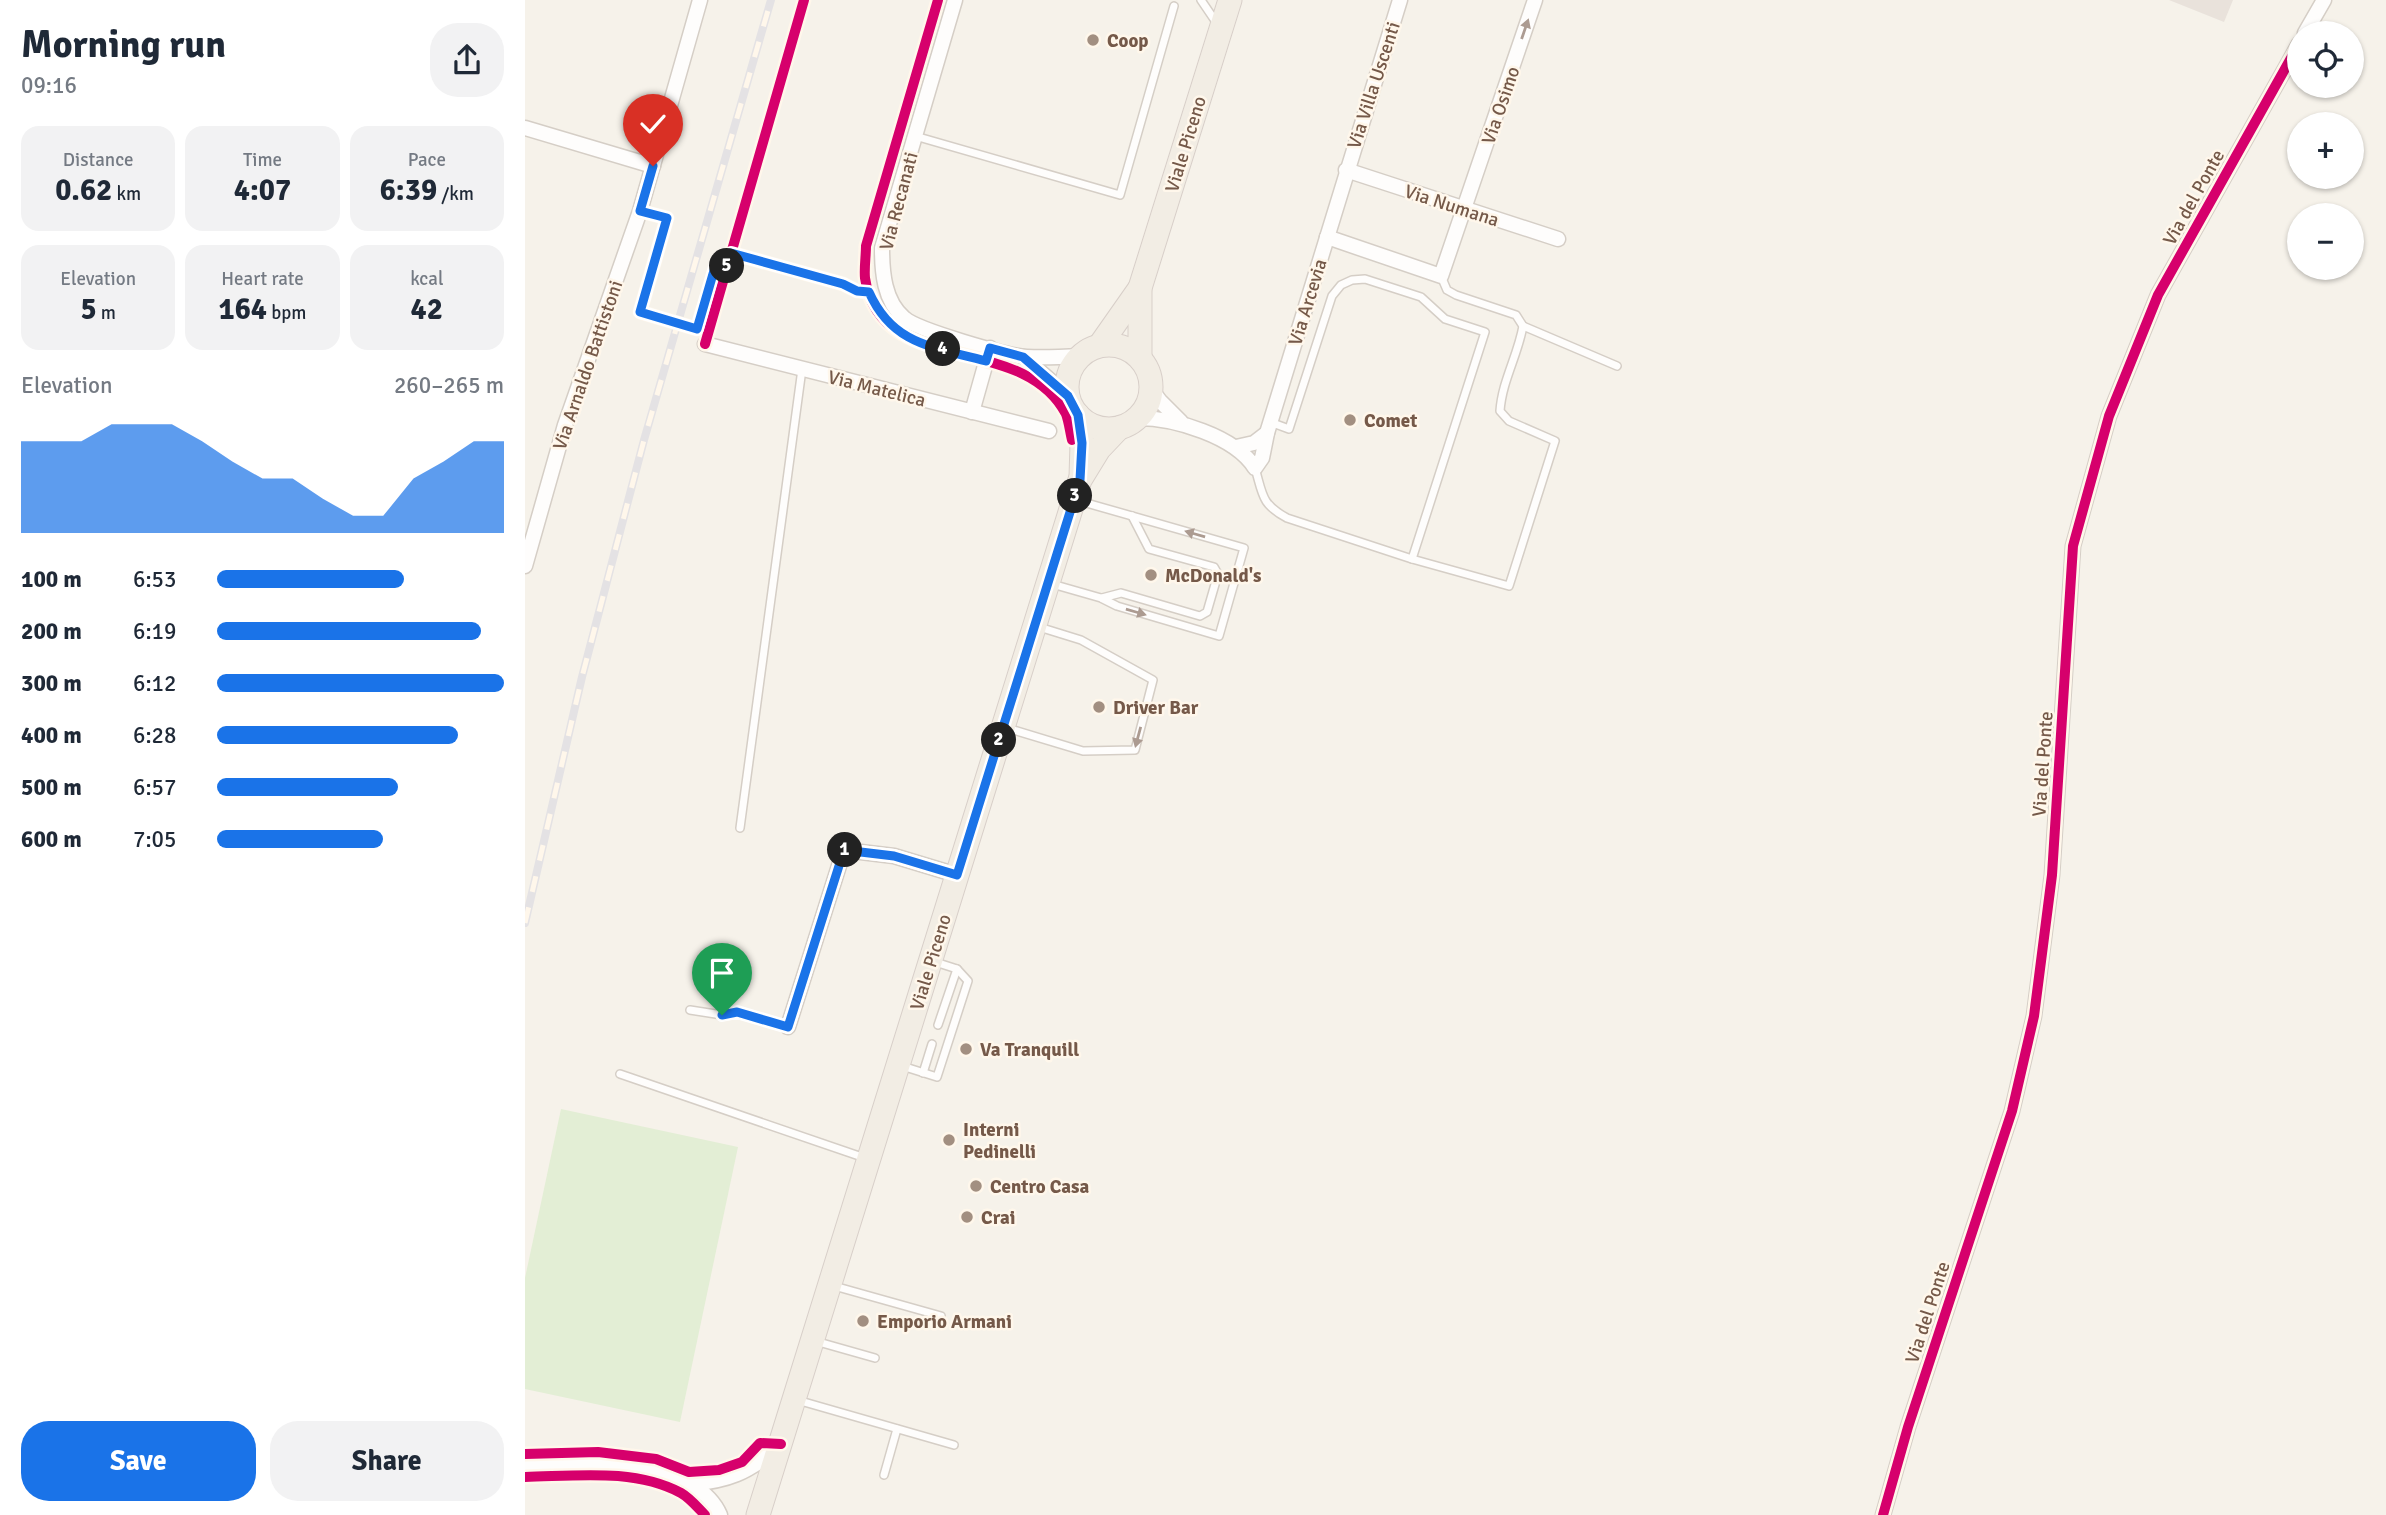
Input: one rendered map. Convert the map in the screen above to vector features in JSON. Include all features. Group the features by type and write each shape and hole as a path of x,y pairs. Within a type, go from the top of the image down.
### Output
{"main road":[{"name":"Viale Piceno","path":"1077,489 1099,449 1145,410 1151,389 1147,367 1140,358 1140,288 1230,0"},
{"name":"Viale Piceno","path":"758,1515 1077,489 1082,443 1069,374 1140,288"},
{"path":"1090,351 1122,346 1140,358"},
{"path":"1073,406 1097,427 1128,423"}],"street":[{"name":"Via Arnaldo Battistoni","path":"525,566 565,425 640,211 700,0"},
{"name":"Via Recanati","path":"955,0 882,248 882,274 891,301 902,317 919,328 1023,357 1090,351"},
{"name":"Via Villa Uscenti","path":"1346,170 1400,0"},
{"name":"Via Osimo","path":"1441,276 1535,0"},
{"path":"2312,21 2324,0"},
{"name":"Via del Ponte","path":"1883,1515 1908,1427 2011,1111 2034,1016 2052,875 2073,546 2109,416 2158,295 2287,65"},
{"path":"525,128 653,166"},
{"name":"Via Numana","path":"1346,170 1558,239"},
{"name":"Via Arcevia","path":"1255,468 1265,446 1268,428 1346,170"},
{"path":"1327,237 1441,276"},
{"name":"Via Matelica","path":"705,344 1049,431"},
{"path":"972,412 990,348"},
{"name":"Via Recanati","path":"1023,357 1073,406"},
{"path":"1151,389 1182,423"},
{"path":"1128,423 1168,419 1182,423 1235,447 1248,457 1255,468"},
{"path":"1235,447 1254,443 1268,428"},
{"path":"788,1027 844,850 894,856 957,875"},
{"path":"689,1485 712,1483 738,1476 781,1444"},
{"path":"525,1465 595,1462 650,1469 705,1493 716,1506 719,1515"}],"lane":[{"path":"1201,0 1221,29"},
{"path":"915,136 1120,195 1174,6"},
{"path":"1441,276 1447,290 1516,315 1523,326 1616,366"},
{"path":"1268,428 1289,429 1332,296 1341,285 1352,280 1365,279 1421,297 1445,319 1485,332 1412,559"},
{"path":"1255,468 1264,499 1271,509 1287,518 1412,559 1509,586 1555,441 1509,421 1500,411 1506,380 1523,326"},
{"path":"740,828 802,369"},
{"path":"1048,582 1101,598 1117,606 1219,636 1244,548 1132,516 1077,489"},
{"path":"1101,598 1121,593 1200,616 1206,612 1218,574 1214,568 1149,549 1132,516"},
{"path":"1003,727 1083,751 1135,750 1153,680 1081,640 1035,626"},
{"path":"898,1065 937,1077 968,981 957,968 931,960"},
{"path":"938,1026 957,968"},
{"path":"690,1010 722,1015 737,1012 788,1027"},
{"path":"923,1073 932,1044"},
{"path":"619,1074 869,1160"},
{"path":"830,1284 941,1316"},
{"path":"813,1341 875,1358"},
{"path":"795,1399 954,1446"},
{"path":"884,1475 897,1429"}],"shaded area":[{"path":"2169,0 2233,0 2224,22"}],"green space":[{"path":"561,1109 738,1147 680,1422 525,1389 525,1278"}],"railway":[{"path":"525,923 582,677 644,440 771,0"}],"cycle path":[{"path":"705,344 804,0"},
{"path":"938,0 866,246 865,278 876,310 897,330 924,344 1018,372 1045,388 1066,414 1072,440"},
{"path":"1883,1515 1908,1427 2012,1111 2034,1016 2052,875 2073,546 2109,416 2158,295 2287,65"},
{"path":"640,211 667,218 640,312 697,329 703,309"},
{"path":"731,253 843,284 857,291 869,292"},
{"path":"525,1454 598,1452 656,1459 689,1472 719,1470 742,1462 760,1443 781,1444"},
{"path":"525,1477 605,1475 644,1480 681,1493 705,1515"}],"place":[{"name":"Coop","path":"1093,40"},
{"name":"Comet","path":"1350,420"},
{"name":"McDonald's","path":"1151,575"},
{"name":"Driver Bar","path":"1099,707"},
{"name":"Va Tranquill","path":"966,1049"},
{"name":"Interni Pedinelli","path":"949,1140"},
{"name":"Centro Casa","path":"976,1186"},
{"name":"Crai","path":"967,1217"},
{"name":"Emporio Armani","path":"863,1321"}],"route":[{"path":"653,166 640,211 667,218 640,312 697,329 715,267 726,271 731,253 843,284 857,291 869,292 877,309 891,326 912,341 986,361 990,348 1023,357 1068,396 1078,415 1082,443 1080,480 957,875 894,856 844,850 788,1027 737,1012 722,1015"}]}
